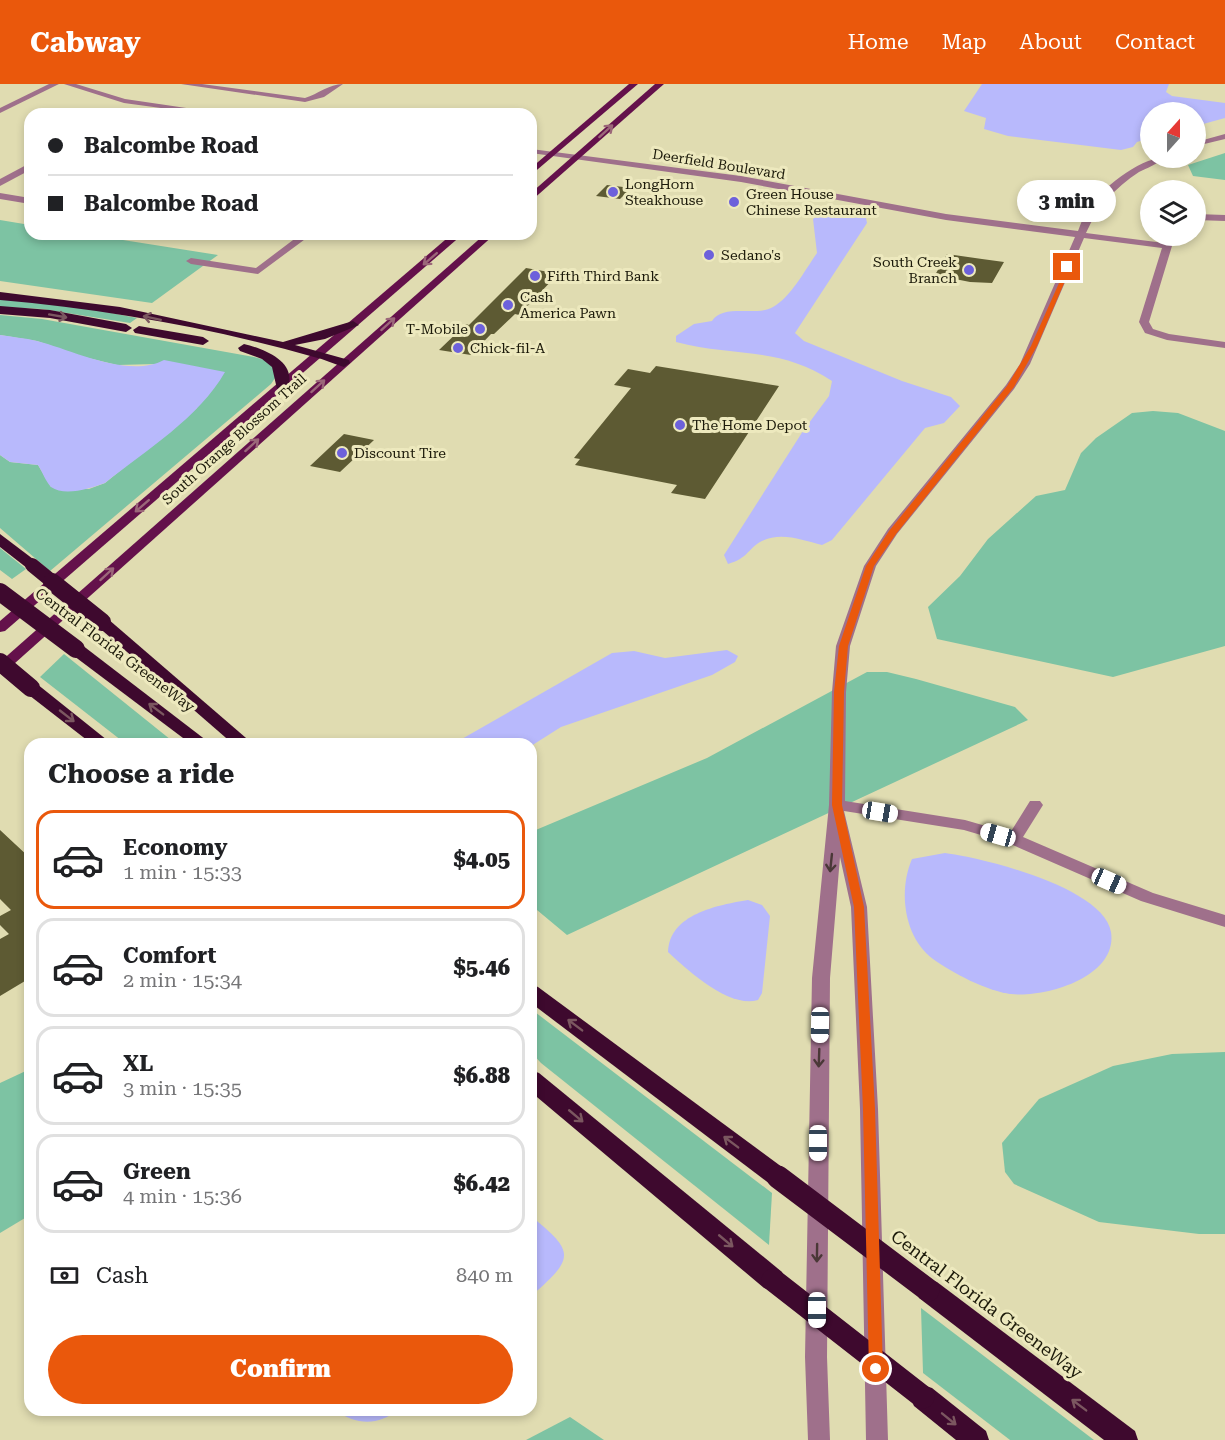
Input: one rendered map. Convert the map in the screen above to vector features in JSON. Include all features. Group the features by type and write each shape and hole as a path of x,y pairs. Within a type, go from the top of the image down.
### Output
{"highway":[{"path":"0,296 95,308 267,342 344,363"},
{"path":"0,310 50,314 244,348 316,356"},
{"path":"267,342 297,342 353,325"},
{"path":"244,348 277,362 284,372 282,386"},
{"path":"0,538 237,738"},
{"name":"Central Florida GreeneWay","path":"0,592 194,738"},
{"path":"0,662 95,738"},
{"name":"Central Florida GreeneWay","path":"537,996 1125,1440"},
{"path":"537,1083 773,1280 976,1440"}],"main road":[{"path":"537,167 634,84"},
{"path":"537,193 660,84"},
{"name":"South Orange Blossom Trail","path":"0,628 452,240"},
{"path":"464,240 474,249"},
{"name":"South Orange Blossom Trail","path":"0,669 484,240"}],"street":[{"path":"0,111 55,84"},
{"path":"68,84 124,101 181,108 197,99"},
{"path":"185,84 305,100 321,95 339,84"},
{"path":"206,94 214,89"},
{"path":"1206,141 1225,136"},
{"name":"Deerfield Boulevard","path":"537,153 549,157"},
{"name":"Deerfield Boulevard","path":"537,158 574,160 738,182 900,214 1167,249"},
{"path":"819,1440 816,1357 821,1002 837,805 839,692 843,646 870,566 892,532 1020,371 1034,346 1091,211 1105,194 1140,167"},
{"path":"0,183 24,169"},
{"path":"0,196 24,200"},
{"path":"1206,218 1225,218"},
{"path":"191,261 258,271 299,240"},
{"path":"1168,246 1144,322 1149,331 1167,337 1225,345"},
{"path":"1014,839 1035,804"},
{"path":"837,805 965,825 1014,839 1147,897 1225,921"},
{"path":"837,805 859,907 869,1109 877,1440"}],"green space":[{"path":"1225,153 1225,180 1193,176 1189,168 1206,168 1206,159"},
{"path":"0,220 24,224 24,240 123,240 218,255 152,303 0,281"},
{"path":"0,298 96,310 137,318 130,323 42,309 0,307"},
{"path":"0,315 42,319 254,357 269,361 277,375 271,384 50,571 0,528 0,455 10,462 38,465 51,487 89,489 105,483 197,408 156,364 117,365 84,357 37,341 0,335"},
{"path":"1153,411 1178,413 1225,431 1225,646 1113,677 937,639 928,607 960,576 988,539 1036,496 1065,490 1081,453 1096,438 1132,413"},
{"path":"0,548 26,569 12,579 0,570"},
{"path":"64,654 169,738 118,738 40,677"},
{"path":"867,672 887,672 1015,707 1028,720 567,935 537,910 537,829 707,758"},
{"path":"537,1014 772,1193 769,1245 537,1059"},
{"path":"1225,1052 1225,1234 1199,1234 1099,1222 1014,1184 1005,1172 1002,1143 1039,1099 1113,1066 1172,1054"},
{"path":"24,1072 24,1219 0,1233 0,1083"},
{"path":"921,1308 1094,1440 1010,1440 923,1373"},
{"path":"570,1417 604,1440 526,1440"}],"water":[{"path":"982,84 1169,84 1166,92 1172,96 1225,103 1225,118 1206,123 1206,102 1140,102 1140,141 1133,147 1121,150 1008,136 984,129 986,118 964,111"},
{"path":"819,209 866,218 867,223 795,333 804,341 902,381 951,397 960,406 944,423 925,428 832,540 822,545 775,537 760,542 743,557 728,564 724,555 803,431 829,396 832,381 794,362 756,354 697,347 676,342 676,336 694,324 712,321 724,313 766,310 780,303 817,253 813,219 817,216 814,211"},
{"path":"0,335 37,341 117,365 150,365 164,360 225,372 214,389 186,419 105,483 78,491 63,491 51,487 38,465 10,462 0,455"},
{"path":"727,650 738,656 735,662 712,675 561,727 537,742 537,738 463,738 612,653 634,651 665,658"},
{"path":"945,853 1012,868 1065,889 1087,901 1103,916 1111,932 1110,948 1103,961 1091,972 1059,988 1042,992 1011,994 981,985 933,959 923,950 910,927 906,913 905,885 912,859"},
{"path":"748,900 762,905 770,916 762,993 758,1000 747,1001 722,994 668,952 670,939 686,920 710,909"},
{"path":"537,1221 556,1238 564,1255 556,1273 537,1290"},
{"path":"345,1416 388,1416 367,1422"}],"building":[{"name":"LongHorn Steakhouse","path":"607,185 631,188 620,199 596,196"},
{"name":"South Creek Branch","path":"947,254 1004,262 992,283 970,282 935,275"},
{"path":"526,268 549,272 546,275 556,276 519,315 515,314 494,334 491,334 471,355 439,350 466,324 469,325"},
{"name":"The Home Depot","path":"656,366 779,386 705,499 671,493 677,485 575,465 580,459 574,458 631,388 614,385 628,369 650,373"},
{"name":"Discount Tire","path":"344,434 374,440 340,472 310,466"},
{"path":"0,830 24,852 24,982 0,996 0,939 9,934 0,925 0,916 11,910 0,899"}],"place":[{"name":"LongHorn Steakhouse","path":"613,192"},
{"name":"Green House Chinese Restaurant","path":"734,202"},
{"name":"Sedano's","path":"709,255"},
{"name":"South Creek Branch","path":"969,270"},
{"name":"Fifth Third Bank","path":"535,276"},
{"name":"Cash America Pawn","path":"508,305"},
{"name":"T-Mobile","path":"480,329"},
{"name":"Chick-fil-A","path":"458,348"},
{"name":"The Home Depot","path":"680,425"},
{"name":"Discount Tire","path":"342,453"}],"route":[{"path":"876,1369 869,1109 859,907 837,805 839,692 843,646 870,566 892,532 1010,387 1034,346 1067,267"}]}
